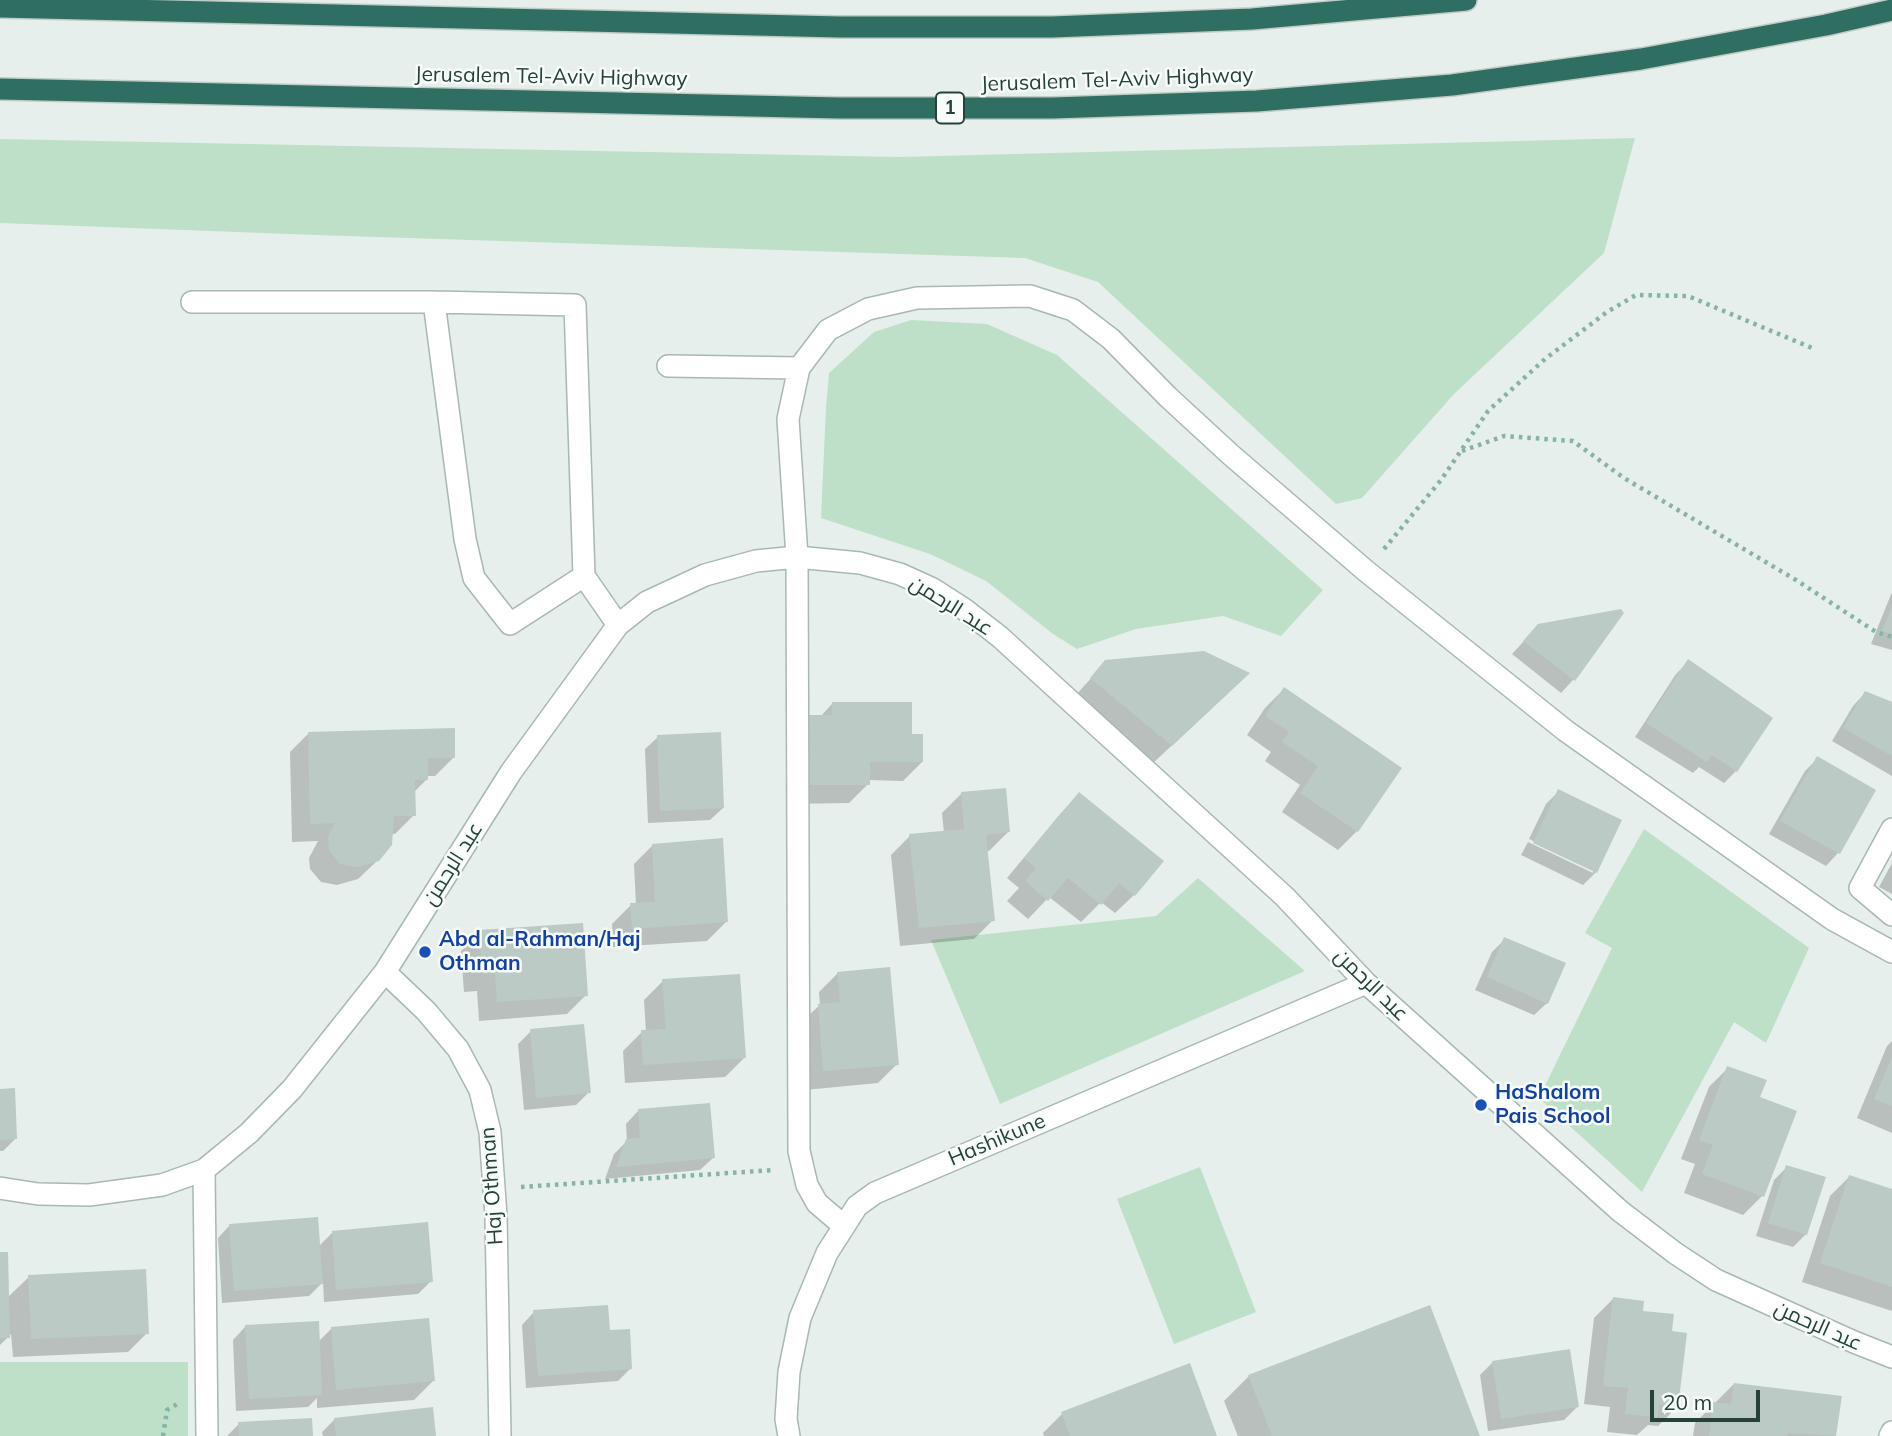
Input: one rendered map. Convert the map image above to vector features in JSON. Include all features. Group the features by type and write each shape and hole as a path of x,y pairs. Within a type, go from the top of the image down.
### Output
{"highway":[{"path":"0,7 840,27 1052,27 1252,19 1466,0"},
{"name":"Jerusalem Tel-Aviv Highway","path":"0,89 839,108 1053,108 1257,101 1452,85 1641,59 1892,10"}],"street":[{"path":"844,1226 817,1203 807,1185 799,1137 797,557 788,419 799,368 828,330 868,309 918,298 1030,296 1073,310 1111,339 1231,455 1366,571 1566,731 1832,919 1892,952"},
{"path":"192,302 575,305 584,576 618,625"},
{"path":"434,302 466,539 474,578 510,624 584,576"},
{"path":"667,366 799,368"},
{"name":"عبد الرحمن","path":"0,1188 38,1194 89,1195 162,1185 204,1170 249,1133 292,1089 385,972 511,772 618,625 647,602 705,575 756,561 797,557 860,563 900,574 933,589 964,609 1000,637 1285,897 1366,983 1620,1211 1716,1280 1892,1357"},
{"path":"1892,829 1860,888 1892,915"},
{"name":"Haj Othman","path":"385,972 426,1011 458,1049 480,1090 490,1132 494,1189 500,1436"},
{"name":"Hashikune","path":"789,1436 786,1419 789,1372 800,1318 827,1253 856,1206 875,1193 1366,983"},
{"path":"204,1170 207,1436"}],"path":[{"path":"1366,571 1441,480 1488,411 1545,359 1607,312 1636,295 1688,296 1812,348"},
{"path":"1461,451 1503,436 1573,441 1636,485 1796,580 1876,632 1892,638"},
{"path":"494,1189 803,1168"}],"green space":[{"path":"1635,138 1604,253 1454,394 1362,498 1336,504 1098,282 1025,258 0,223 0,139 898,157"},
{"path":"911,320 987,324 1057,355 1323,590 1281,636 1223,616 1136,629 1077,649 1053,634 986,581 930,554 821,518 829,373 874,332"},
{"path":"1644,829 1809,948 1766,1043 1734,1022 1642,1192 1539,1098 1612,948 1585,933"},
{"path":"1198,878 1305,971 1000,1104 931,940 1156,916"},
{"path":"1200,1167 1256,1312 1174,1344 1117,1199"},
{"path":"0,1362 188,1362 188,1436 0,1436"}],"building":[{"path":"1892,607 1892,634 1882,631"},
{"path":"1621,609 1624,613 1575,681 1523,641 1538,624"},
{"path":"1204,651 1250,673 1172,746 1090,678 1105,660"},
{"path":"1688,659 1773,718 1737,772 1712,755 1707,762 1646,723"},
{"path":"1284,687 1402,768 1358,832 1300,793 1318,766 1282,742 1289,732 1265,716"},
{"path":"1865,691 1892,702 1892,756 1843,728"},
{"path":"832,702 912,702 912,734 923,734 923,762 870,762 870,785 807,785 807,715 832,715"},
{"path":"455,728 455,758 428,758 428,780 415,780 416,816 394,816 392,845 379,861 357,867 340,864 329,850 328,837 335,823 310,824 308,732"},
{"path":"721,732 724,808 660,811 657,735"},
{"path":"1817,756 1876,790 1840,854 1780,821"},
{"path":"1006,788 1010,832 986,835 995,921 919,928 909,834 964,829 961,792"},
{"path":"1558,789 1622,820 1597,873 1533,843"},
{"path":"1079,792 1164,861 1135,896 1119,883 1101,905 1068,878 1048,901 1025,881 1036,868 1024,858"},
{"path":"723,838 728,922 632,929 630,903 655,902 652,844"},
{"path":"583,923 588,996 497,1002 495,973 482,974 479,930"},
{"path":"1504,937 1566,963 1548,1004 1487,977"},
{"path":"890,967 899,1065 823,1071 818,1004 840,1002 837,972"},
{"path":"740,974 746,1058 643,1065 641,1030 666,1029 662,979"},
{"path":"584,1024 591,1093 536,1098 530,1029"},
{"path":"1892,1057 1892,1106 1874,1099"},
{"path":"1727,1066 1767,1080 1760,1097 1797,1111 1764,1197 1702,1174 1713,1145 1699,1140"},
{"path":"15,1088 17,1139 0,1140 0,1089"},
{"path":"710,1103 715,1158 616,1167 626,1139 640,1138 638,1109"},
{"path":"1786,1165 1826,1177 1807,1235 1768,1223"},
{"path":"1849,1175 1892,1189 1892,1287 1820,1263"},
{"path":"318,1217 323,1284 234,1291 229,1224"},
{"path":"428,1222 433,1282 336,1290 332,1231"},
{"path":"0,1252 8,1252 10,1338 0,1338"},
{"path":"146,1269 149,1334 31,1339 28,1275"},
{"path":"1613,1297 1644,1301 1643,1311 1674,1314 1672,1331 1687,1333 1678,1408 1659,1405 1658,1417 1625,1414 1628,1388 1603,1386"},
{"path":"608,1305 610,1330 630,1329 632,1369 538,1376 533,1310"},
{"path":"1430,1305 1480,1436 1272,1436 1248,1375"},
{"path":"429,1318 435,1381 336,1390 331,1327"},
{"path":"319,1321 322,1395 249,1399 245,1325"},
{"path":"1570,1349 1579,1407 1501,1419 1492,1361"},
{"path":"1190,1363 1217,1436 1070,1436 1061,1412"},
{"path":"1734,1383 1842,1396 1836,1436 1788,1433 1787,1436 1709,1436 1713,1402 1731,1404"},
{"path":"433,1407 436,1436 336,1436 334,1418"},
{"path":"312,1418 313,1436 239,1436 238,1422"}],"place":[{"name":"Abd al-Rahman/Haj Othman","path":"425,952"},
{"name":"HaShalom Pais School","path":"1481,1105"}]}
